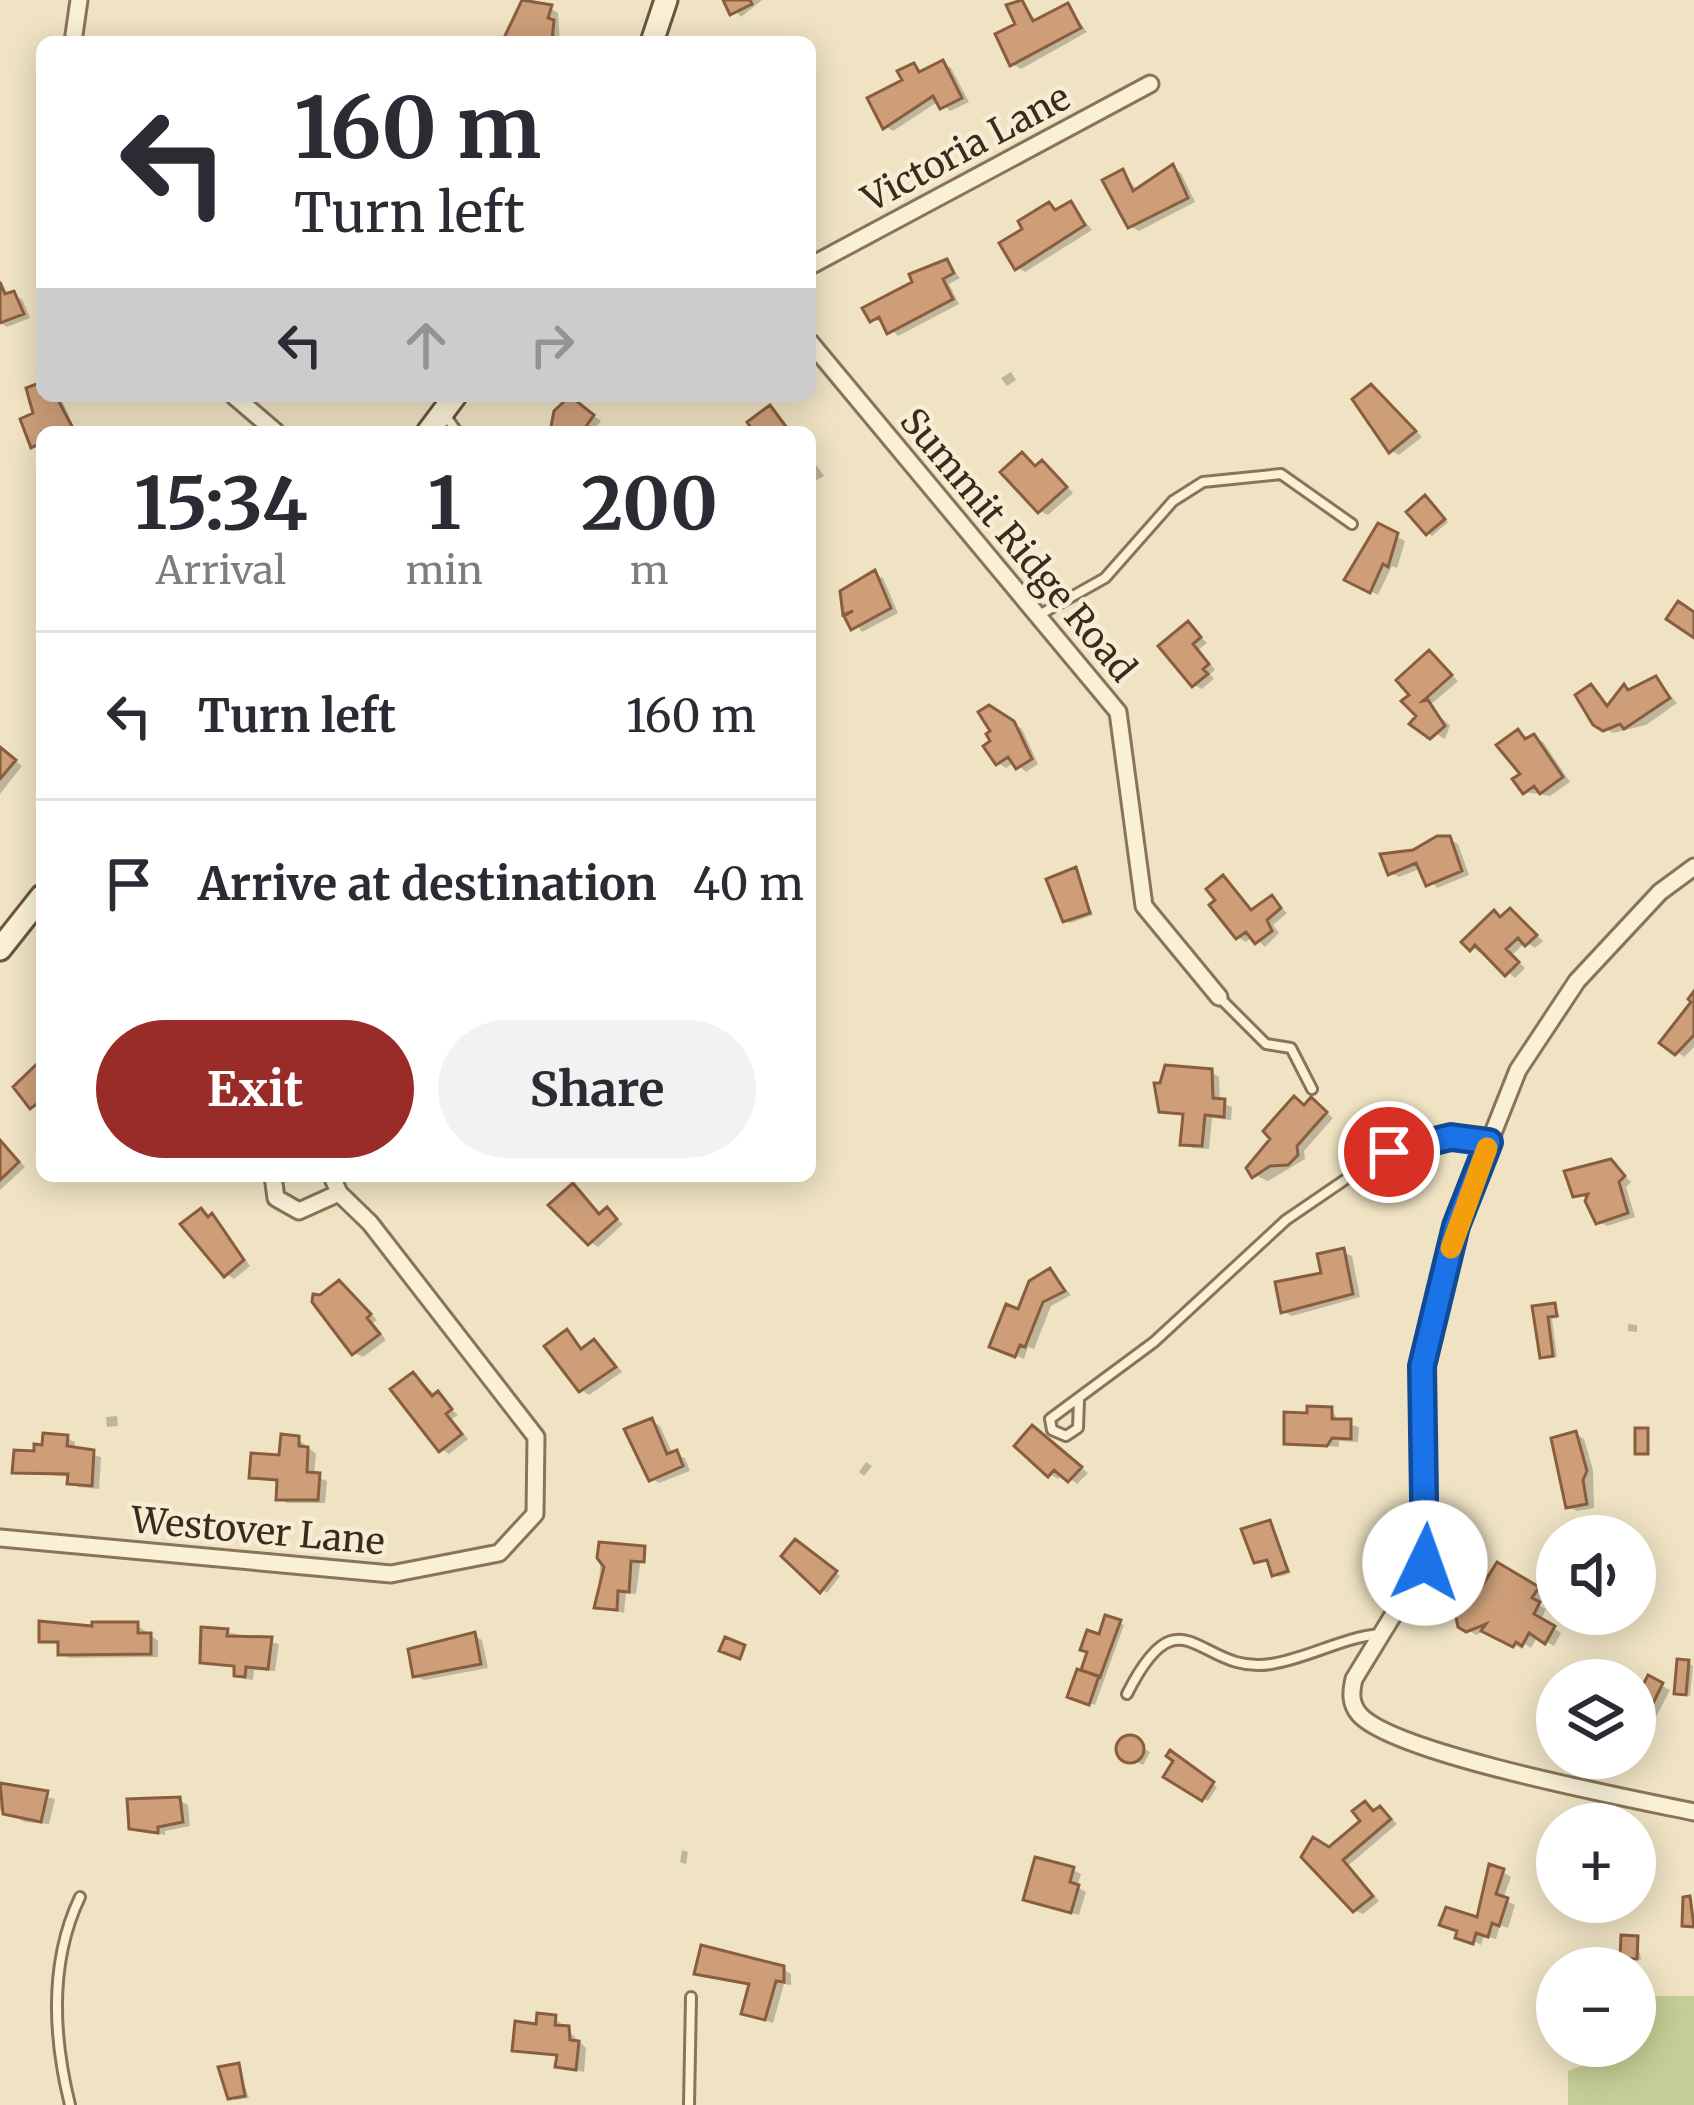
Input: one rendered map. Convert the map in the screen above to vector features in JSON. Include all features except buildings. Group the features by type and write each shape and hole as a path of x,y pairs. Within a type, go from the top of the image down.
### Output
{"street":[{"path":"74,36 79,0"},
{"path":"654,36 666,0"},
{"name":"Victoria Lane","path":"816,263 1150,83"},
{"name":"Summit Ridge Road","path":"816,349 1118,712 1144,906 1219,997"},
{"path":"241,402 269,426"},
{"path":"1694,867 1660,892 1576,981 1519,1070 1489,1142 1456,1226 1422,1366 1425,1563 1379,1634 1352,1689 1363,1718 1411,1741 1694,1812"},
{"path":"0,949 36,904"},
{"path":"274,1182 276,1198 299,1211 340,1193"},
{"name":"Westover Lane","path":"0,1538 391,1574 499,1553 535,1514 536,1437 335,1182"}],"lane":[{"path":"1038,616 1105,578 1157,517 1204,482 1280,474 1352,524"},
{"path":"1219,997 1266,1045 1291,1048 1312,1089"},
{"path":"1079,1401 1078,1428 1066,1436 1052,1430 1051,1419 1058,1409 1079,1401 1154,1342 1286,1220 1369,1164 1421,1140 1489,1142"},
{"path":"1127,1694 1143,1662 1163,1642 1179,1639 1251,1664 1271,1664 1348,1637 1379,1634"},
{"path":"70,2105 57,1992 66,1926 80,1897"},
{"path":"689,2105 692,1997"}],"green space":[{"path":"1656,1996 1694,1996 1694,2105 1568,2105 1568,2071 1656,2067"}],"slow traffic":[{"path":"1451,1248 1487,1148"}],"route":[{"path":"1389,1152 1421,1140 1451,1137 1489,1142 1456,1226 1422,1366 1428,1510 1425,1563"}]}
